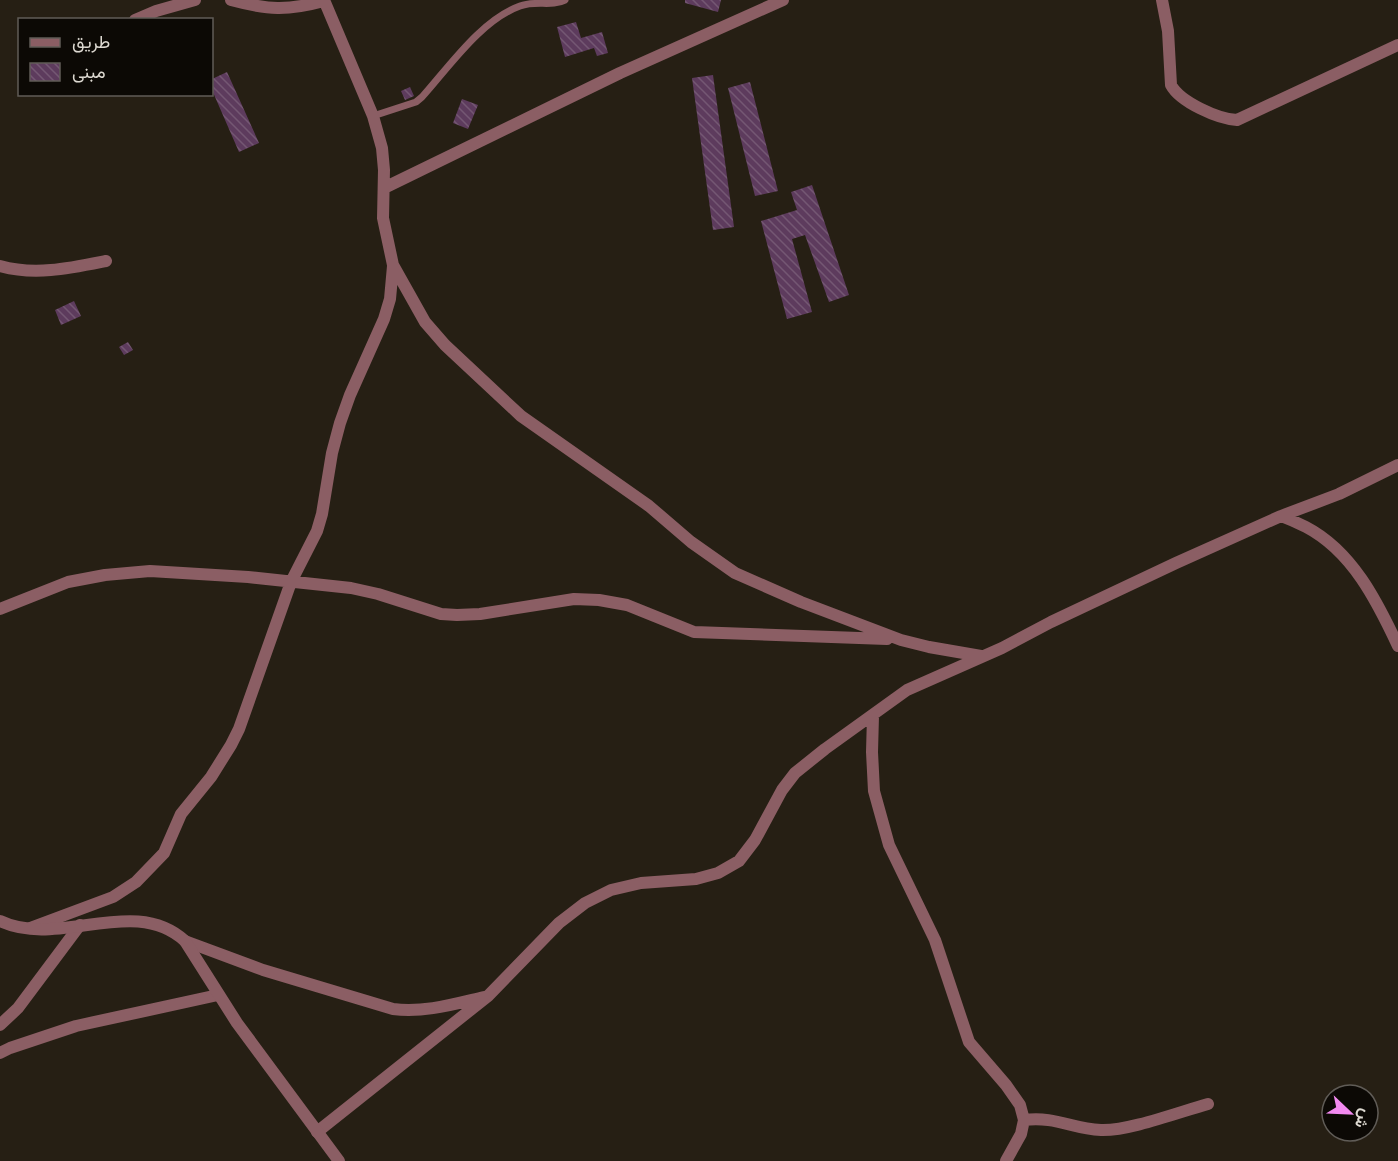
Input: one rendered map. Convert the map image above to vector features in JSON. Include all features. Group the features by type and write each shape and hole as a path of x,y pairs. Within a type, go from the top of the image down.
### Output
{"street":[{"path":"140,18 195,0"},
{"path":"231,0 261,8 285,9 324,1 373,116 382,148 384,188 382,218 393,265 425,322 463,363 521,416 649,506 691,542 735,573 801,602 901,640 981,656"},
{"path":"384,188 620,73 783,0"},
{"path":"1162,0 1168,31 1171,85 1182,98 1227,120 1237,120 1398,45"},
{"path":"0,266 32,271 106,261"},
{"path":"30,928 112,897 129,888 164,853 181,814 211,777 239,729 291,582 317,531 340,423 350,395 384,320 390,299 393,265"},
{"path":"317,1132 488,996 559,923 585,903 611,890 641,883 696,879 718,873 739,861 755,840 788,780 825,749 907,690 1002,648 1061,617 1281,516 1339,494 1398,465"},
{"path":"1281,516 1307,527 1338,552 1363,581 1378,604 1398,646"},
{"path":"0,609 68,582 150,571 360,590 449,615 480,614 574,599 599,600 627,606 694,632 901,640"},
{"path":"873,716 874,791 889,845 935,940 969,1042 1020,1105 1024,1120 1021,1134 1006,1161"},
{"path":"0,921 30,928 51,929 136,921 159,924 174,931 185,941 218,995 339,1161"},
{"path":"0,1025 18,1008 80,926"},
{"path":"185,941 263,970 393,1010 410,1012 488,996"},
{"path":"0,1053 76,1026 218,995"},
{"path":"1024,1120 1041,1118 1090,1129 1118,1129 1208,1104"}],"lane":[{"path":"373,116 416,102 458,55 495,20 509,11 532,2 553,4 565,0"}],"building":[{"path":"685,0 721,0 718,12 685,3"},
{"path":"576,22 581,38 602,32 608,53 597,56 594,48 565,57 557,27"},
{"path":"227,72 259,143 239,152 213,92 213,79"},
{"path":"713,75 734,227 713,230 692,78"},
{"path":"750,82 778,191 755,196 728,88"},
{"path":"410,87 414,96 405,100 401,91"},
{"path":"462,99 478,105 468,129 453,123"},
{"path":"812,185 849,295 829,302 805,235 792,239 812,312 787,319 761,221 797,210 791,192"},
{"path":"74,301 81,316 61,325 55,310"},
{"path":"128,342 133,350 124,355 119,347"}]}
